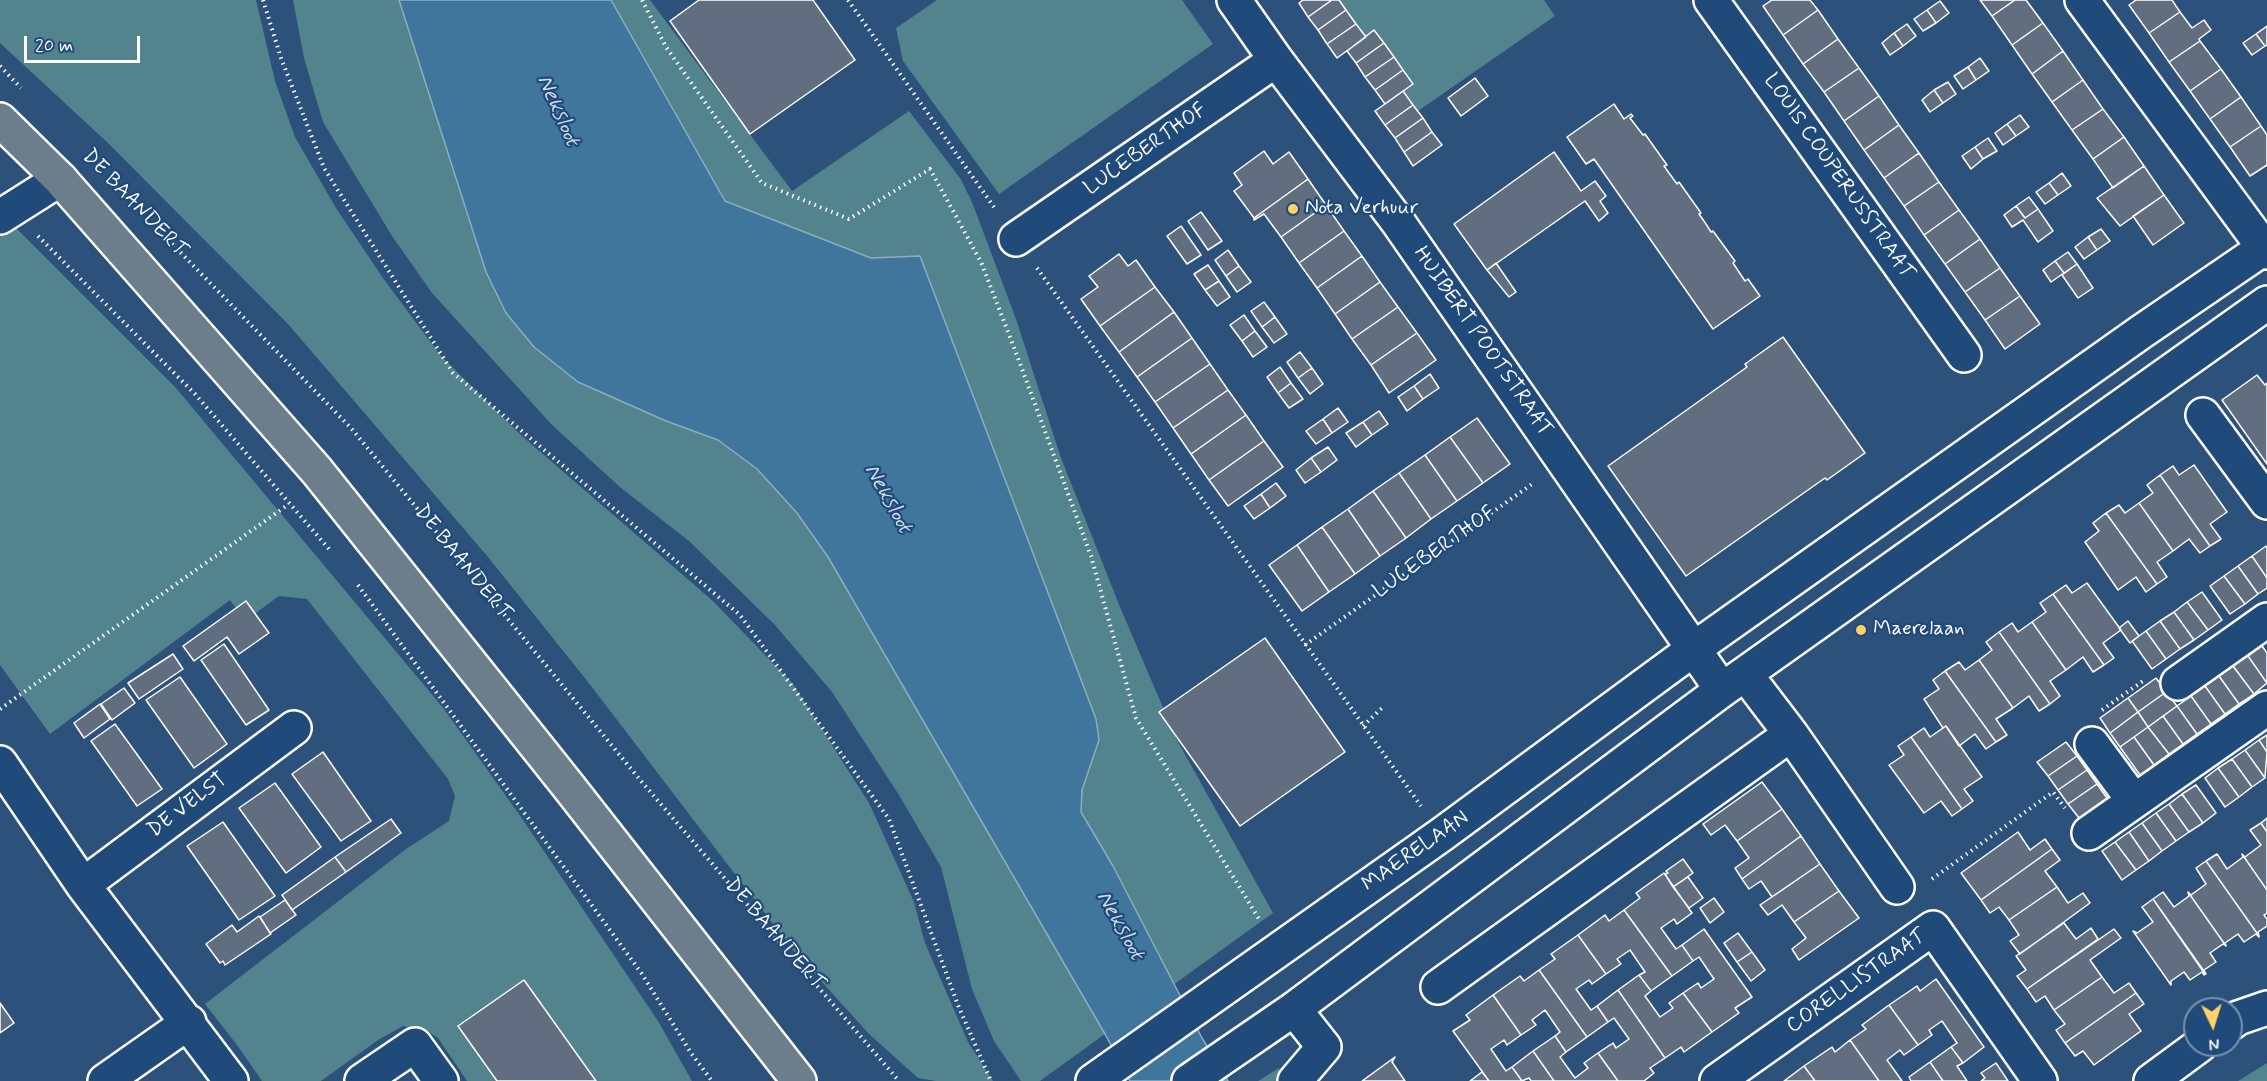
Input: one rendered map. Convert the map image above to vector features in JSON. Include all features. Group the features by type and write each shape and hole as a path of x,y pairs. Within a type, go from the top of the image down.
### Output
{"main road":[{"name":"DE BAANDERT","path":"0,120 60,178 317,471 569,787 799,1081"}],"street":[{"name":"HUIBERT POOTSTRAAT","path":"1234,0 1276,60 1398,222 1695,648 1734,682"},
{"name":"LOUIS COUPERUSSTRAAT","path":"1711,0 1964,355"},
{"path":"2082,0 2266,248"},
{"name":"LUCEBERTHOF","path":"1016,239 1276,60"},
{"path":"6,213 60,178"},
{"name":"MAERELAAN","path":"1102,1074 1441,835 1695,648 2141,332 2266,248"},
{"path":"1189,1081 1294,1009 1734,682 2267,303"},
{"path":"2203,415 2260,493"},
{"path":"2178,682 2267,620"},
{"path":"1734,682 1791,734 1897,887"},
{"path":"2089,832 2267,708"},
{"name":"DE VELST","path":"83,885 294,728"},
{"path":"1438,987 1791,734"},
{"path":"2092,744 2134,801"},
{"path":"0,764 83,885 189,1022 231,1081"},
{"name":"CORELLISTRAAT","path":"1717,1081 1933,928 2040,1081"},
{"path":"2243,1016 2267,1008"},
{"path":"1294,1009 1324,1047 1295,1081"},
{"path":"105,1081 189,1022"},
{"path":"362,1081 415,1045 441,1081"},
{"path":"2151,1081 2184,1057"}],"path":[{"path":"263,0 281,57 324,168 453,373 740,615 889,819 958,1005 991,1081"},
{"path":"642,0 666,47 762,183 849,219 930,169 981,262 1015,350 1091,556 1136,718 1278,950"},
{"path":"848,0 1441,835"},
{"path":"0,66 24,92"},
{"name":"DE BAANDERT","path":"139,209 351,428 641,781 899,1081"},
{"path":"6,213 195,394 334,556"},
{"name":"LUCEBERTHOF","path":"1305,645 1564,461"},
{"path":"0,709 289,504"},
{"path":"356,583 642,975 691,1053 712,1081"},
{"path":"2092,744 2097,714 2154,673 2178,682"},
{"path":"1363,726 1384,706"},
{"path":"1929,881 2053,792 2077,825 2089,832"}],"green space":[{"path":"0,0 256,0 275,81 295,137 336,208 383,278 440,355 522,436 713,601 793,684 869,803 914,902 925,943 968,1042 993,1081 936,1081 918,1078 869,1034 793,950 588,682 488,557 288,324 108,143 0,43"},
{"path":"293,0 399,0 486,272 506,313 578,382 666,421 718,440 757,468 797,513 828,557 1105,1034 1040,1081 1021,1081 994,1041 972,989 941,867 899,795 832,692 775,625 689,541 621,488 552,425 432,293 392,236 323,122 304,58"},
{"path":"611,0 650,0 792,191 909,111 960,178 972,202 1016,319 1061,458 1120,607 1176,738 1273,913 1173,985 1113,866 1081,812 1082,790 1099,741 920,256 872,258 725,201"},
{"path":"937,0 1182,0 1213,44 999,194 903,61 896,28"},
{"path":"1339,0 1544,0 1555,16 1418,111 1403,91 1413,84 1375,30 1366,37"},
{"path":"0,212 176,388 444,709 521,817 658,1021 692,1081 467,1081 438,1038 429,1032 403,1026 378,1040 321,1081 262,1081 205,1004 406,849 449,821 455,796 448,779 307,599 279,596 245,621 230,600 50,734 0,665"},
{"path":"2267,1063 2267,1081 2238,1081"},
{"path":"1279,1068 1284,1081 1258,1081"}],"water":[{"name":"Neksloot","path":"399,0 611,0 725,201 871,258 920,256 1096,719 1099,740 1082,790 1081,812 1113,866 1202,1038 1228,1081 1130,1081 1105,1034 828,557 797,513 757,469 718,440 666,421 578,382 534,347 506,313 486,272"}],"building":[{"path":"699,0 813,0 855,60 750,134 670,21"},
{"path":"1303,0 1332,0 1308,17 1299,3"},
{"path":"1332,0 1339,0 1346,10 1318,30 1308,17"},
{"path":"1772,0 1810,0 1818,10 1783,35 1763,6"},
{"path":"1980,0 2015,0 1992,16"},
{"path":"2015,0 2026,0 2043,23 2012,45 1992,16"},
{"path":"2136,0 2172,0 2180,12 2149,33 2129,5"},
{"path":"1940,1 1949,13 1936,23 1927,10"},
{"path":"1346,10 1356,24 1327,44 1318,30"},
{"path":"1818,10 1838,39 1803,64 1783,35"},
{"path":"1927,10 1936,23 1923,31 1914,19"},
{"path":"2180,12 2192,28 2204,20 2211,30 2199,39 2200,41 2169,62 2149,33"},
{"path":"2043,23 2063,51 2032,74 2012,45"},
{"path":"1356,24 1366,37 1337,58 1327,44"},
{"path":"1907,24 1916,36 1903,46 1894,33"},
{"path":"2267,26 2267,45 2265,46 2256,34"},
{"path":"1374,30 1384,43 1356,63 1347,51"},
{"path":"1894,33 1903,46 1890,55 1882,43"},
{"path":"2256,34 2265,46 2252,55 2243,43"},
{"path":"1838,39 1859,68 1824,92 1803,64"},
{"path":"2200,41 2221,69 2190,91 2169,62"},
{"path":"1384,43 1394,57 1365,77 1356,63"},
{"path":"2063,51 2083,80 2052,102 2032,74"},
{"path":"1394,57 1403,70 1375,90 1365,77"},
{"path":"1980,58 1989,71 1976,80 1968,67"},
{"path":"1968,67 1976,80 1963,89 1954,76"},
{"path":"1859,68 1879,96 1844,121 1824,92"},
{"path":"2221,69 2241,97 2210,119 2190,91"},
{"path":"1403,70 1413,84 1385,104 1375,90"},
{"path":"1475,78 1488,96 1461,116 1448,98"},
{"path":"2083,80 2103,109 2072,130 2052,102"},
{"path":"1948,82 1956,94 1943,103 1934,90"},
{"path":"1934,90 1943,103 1930,112 1922,100"},
{"path":"1403,91 1413,105 1385,125 1375,111"},
{"path":"1879,96 1899,125 1864,150 1844,121"},
{"path":"2241,97 2261,126 2230,147 2210,119"},
{"path":"1614,104 1624,119 1631,114 1633,116 1630,118 1643,135 1645,134 1667,165 1664,166 1677,184 1679,182 1701,213 1699,214 1711,232 1713,231 1735,261 1733,263 1745,281 1748,279 1760,296 1713,329 1594,159 1586,164 1567,137"},
{"path":"1413,105 1423,118 1395,138 1385,125"},
{"path":"2103,109 2124,137 2093,159 2072,130"},
{"path":"2020,115 2029,127 2016,136 2007,124"},
{"path":"1423,118 1432,132 1404,152 1395,138"},
{"path":"2007,124 2016,136 2003,145 1995,133"},
{"path":"1899,125 1919,153 1884,178 1864,150"},
{"path":"2261,126 2267,135 2267,165 2250,176 2230,147"},
{"path":"1432,132 1442,145 1413,166 1404,152"},
{"path":"2124,137 2144,166 2113,188 2093,159"},
{"path":"1988,138 1997,151 1983,159 1975,147"},
{"path":"1975,147 1983,159 1971,169 1962,156"},
{"path":"1264,151 1273,164 1289,152 1308,179 1254,218 1234,191 1242,185 1234,173"},
{"path":"1554,152 1581,191 1595,181 1606,196 1600,201 1608,213 1599,221 1585,201 1487,270 1454,224"},
{"path":"1919,153 1939,182 1904,206 1884,178"},
{"path":"2144,166 2164,195 2120,226 2097,198"},
{"path":"2062,173 2071,186 2058,195 2049,183"},
{"name":"Nota Verhuur","path":"1308,179 1326,205 1281,237 1264,214 1254,220 1254,218"},
{"path":"1939,182 1959,210 1924,235 1904,206"},
{"path":"2049,183 2058,195 2045,204 2036,192"},
{"path":"2164,195 2184,223 2153,245 2133,216"},
{"path":"2029,197 2038,209 2025,218 2016,206"},
{"path":"1326,205 1344,231 1299,263 1281,237"},
{"path":"2016,206 2025,218 2038,209 2053,231 2038,242 2023,220 2012,227 2004,215"},
{"path":"1959,210 1980,239 1945,264 1924,235"},
{"path":"1201,212 1222,241 1208,250 1188,221"},
{"path":"1181,226 1201,255 1187,264 1167,236"},
{"path":"2101,229 2110,241 2097,250 2088,237"},
{"path":"1344,231 1362,256 1317,288 1299,263"},
{"path":"2088,237 2097,250 2084,259 2075,247"},
{"path":"1980,239 2000,268 1965,292 1945,264"},
{"path":"1228,250 1239,266 1226,276 1215,260"},
{"path":"2068,252 2077,264 2064,273 2055,261"},
{"path":"1119,254 1128,266 1136,260 1155,287 1100,326 1081,299 1098,287 1089,276"},
{"path":"1362,256 1380,282 1335,314 1317,288"},
{"path":"2055,261 2064,273 2051,282 2043,270"},
{"path":"1496,263 1516,292 1509,297 1487,270"},
{"path":"2077,264 2093,288 2078,298 2062,275"},
{"path":"1208,265 1219,281 1205,290 1194,274"},
{"path":"1239,266 1251,282 1237,292 1226,276"},
{"path":"2000,268 2020,296 1985,320 1965,292"},
{"path":"1219,281 1230,297 1217,306 1205,290"},
{"path":"1380,282 1398,307 1352,339 1335,314"},
{"path":"1155,287 1174,312 1119,352 1100,326"},
{"path":"2020,296 2040,324 2005,349 1985,320"},
{"path":"1264,302 1275,317 1262,327 1251,311"},
{"path":"1398,307 1417,333 1371,365 1352,339"},
{"path":"1174,312 1192,338 1137,377 1119,352"},
{"path":"1244,315 1255,331 1242,341 1230,325"},
{"path":"1275,317 1287,334 1274,343 1262,327"},
{"path":"1255,331 1267,347 1253,357 1242,341"},
{"path":"1417,333 1436,360 1389,393 1371,365"},
{"path":"1783,337 1865,453 1827,480 1825,478 1686,576 1608,466 1747,367 1745,364"},
{"path":"1192,338 1210,364 1155,402 1137,377"},
{"path":"1300,352 1312,368 1298,378 1287,362"},
{"path":"1210,364 1228,390 1173,428 1155,402"},
{"path":"1280,367 1291,383 1278,393 1267,377"},
{"path":"1312,368 1323,384 1310,394 1298,378"},
{"path":"1430,374 1439,388 1423,399 1414,386"},
{"path":"2257,375 2265,385 2267,383 2267,464 2222,400"},
{"path":"1291,383 1303,399 1289,408 1278,393"},
{"path":"1414,386 1423,399 1407,411 1398,397"},
{"path":"1228,390 1246,415 1191,454 1173,428"},
{"path":"1338,408 1348,422 1332,433 1323,419"},
{"path":"1379,411 1388,424 1372,435 1363,422"},
{"path":"1246,415 1264,441 1209,480 1191,454"},
{"path":"1477,418 1510,464 1483,483 1450,437"},
{"path":"1323,419 1332,433 1316,444 1306,431"},
{"path":"1363,422 1372,435 1356,447 1346,433"},
{"path":"1450,437 1483,483 1457,501 1425,455"},
{"path":"1264,441 1283,467 1228,506 1209,480"},
{"path":"1328,447 1337,460 1321,472 1311,458"},
{"path":"1425,455 1457,501 1431,519 1399,473"},
{"path":"1311,458 1321,472 1305,483 1296,470"},
{"path":"2194,465 2227,512 2210,524 2221,539 2210,546 2160,475 2173,466 2179,475"},
{"path":"1399,473 1431,519 1406,538 1373,491"},
{"path":"2160,475 2210,546 2200,553 2189,539 2173,551 2139,503 2153,493 2147,485"},
{"path":"1276,483 1286,496 1270,508 1261,494"},
{"path":"1373,491 1406,538 1380,556 1348,509"},
{"path":"1261,494 1270,508 1254,519 1244,506"},
{"path":"2139,503 2173,551 2157,562 2167,577 2157,584 2106,513 2119,505 2125,513"},
{"path":"1348,509 1380,556 1355,574 1322,527"},
{"path":"2106,513 2157,584 2146,592 2136,577 2118,590 2085,542 2099,531 2093,523"},
{"path":"1322,527 1355,574 1329,592 1297,545"},
{"path":"1297,545 1329,592 1302,611 1269,565"},
{"path":"2267,547 2267,578 2252,556"},
{"path":"2252,556 2267,578 2267,588 2258,594 2238,566"},
{"path":"2238,566 2258,594 2245,604 2224,576"},
{"path":"2224,576 2245,604 2230,614 2210,586"},
{"path":"2087,583 2121,630 2103,643 2114,658 2104,665 2053,594 2066,585 2072,593"},
{"path":"2202,592 2222,620 2208,630 2187,602"},
{"path":"2053,594 2104,665 2093,672 2083,657 2066,670 2032,622 2046,612 2040,603"},
{"path":"246,601 269,633 239,654 227,637 194,661 183,646"},
{"path":"2187,602 2208,630 2194,640 2174,612"},
{"path":"2174,612 2194,640 2180,649 2160,621"},
{"path":"2128,621 2139,636 2130,643 2119,628"},
{"path":"2160,621 2180,649 2166,659 2146,631"},
{"path":"2032,622 2066,670 2050,681 2060,696 2050,704 1999,632 2012,623 2018,632"},
{"path":"2146,631 2166,659 2152,669 2132,641"},
{"path":"1999,632 2050,704 2039,711 2029,696 2013,708 1979,660 1992,650 1986,642"},
{"path":"1265,638 1345,752 1240,826 1159,712"},
{"path":"224,644 269,710 246,725 201,660"},
{"path":"2262,646 2267,653 2267,683 2248,656"},
{"path":"173,654 183,669 139,699 128,683"},
{"path":"2248,656 2267,683 2254,694 2233,666"},
{"path":"1979,660 2013,708 1996,719 2007,735 1996,742 1945,671 1959,662 1965,670"},
{"path":"2233,666 2254,694 2239,704 2219,676"},
{"path":"1945,671 1996,742 1986,749 1975,734 1959,746 1946,726 1943,728 1924,699 1939,689 1933,680"},
{"path":"2219,676 2239,704 2225,714 2205,686"},
{"path":"180,677 227,744 194,768 146,700"},
{"path":"2156,678 2166,692 2138,712 2128,698"},
{"path":"2205,686 2225,714 2211,724 2191,696"},
{"path":"124,688 135,703 112,720 101,704"},
{"path":"2166,692 2177,706 2148,727 2138,712"},
{"path":"2191,696 2211,724 2197,734 2177,706"},
{"path":"2128,698 2138,712 2110,733 2100,718"},
{"path":"100,704 110,719 84,738 74,723"},
{"path":"2177,706 2197,734 2183,744 2163,716"},
{"path":"2138,712 2148,727 2120,747 2110,733"},
{"path":"2163,716 2183,744 2169,754 2148,727"},
{"path":"115,724 162,789 137,806 91,741"},
{"path":"1946,726 1982,777 1964,789 1973,801 1962,809 1911,737 1924,728 1930,737"},
{"path":"2148,727 2169,754 2154,765 2134,737"},
{"path":"2267,735 2267,752 2259,740"},
{"path":"1911,737 1962,809 1952,816 1941,801 1924,813 1889,765 1904,755 1898,746"},
{"path":"2134,737 2154,765 2140,775 2120,747"},
{"path":"2259,740 2267,752 2265,778 2245,750"},
{"path":"2066,742 2077,756 2048,776 2037,762"},
{"path":"2245,750 2265,778 2252,787 2232,759"},
{"path":"323,752 371,821 341,841 292,774"},
{"path":"2077,756 2087,770 2058,790 2048,776"},
{"path":"2232,759 2252,787 2239,797 2218,768"},
{"path":"2218,768 2239,797 2225,807 2205,778"},
{"path":"2087,770 2097,784 2068,804 2058,790"},
{"path":"1762,782 1782,809 1737,841 1725,825 1711,835 1703,824"},
{"path":"275,783 321,847 286,873 239,808"},
{"path":"2097,784 2107,798 2079,818 2068,804"},
{"path":"2196,785 2216,813 2203,823 2182,794"},
{"path":"2182,794 2203,823 2189,832 2169,804"},
{"path":"2169,804 2189,832 2176,841 2156,813"},
{"path":"1782,809 1801,836 1742,879 1735,868 1749,858 1737,841"},
{"path":"2156,813 2176,841 2162,851 2142,823"},
{"path":"2267,818 2267,832 2261,823"},
{"path":"391,819 401,833 346,872 335,857"},
{"path":"223,822 275,896 239,920 187,846"},
{"path":"2142,823 2162,851 2149,861 2129,832"},
{"path":"2261,823 2267,832 2267,890 2242,854 2245,857 2261,845 2250,830"},
{"path":"2018,832 2030,850 2045,839 2052,849 1981,900 1961,873"},
{"path":"2129,832 2149,861 2136,870 2115,842"},
{"path":"1801,836 1820,864 1772,897 1761,881 1749,889 1742,879"},
{"path":"2115,842 2136,870 2122,880 2102,851"},
{"path":"2052,849 2060,860 2045,871 2057,887 2009,920 1999,907 1990,913 1981,900"},
{"path":"2217,854 2227,869 2243,857 2242,854 2267,890 2267,913 2264,915 2267,919 2267,926 2258,932 2259,936 2206,861"},
{"path":"335,857 346,872 292,910 282,895"},
{"path":"1683,859 1693,873 1673,887 1665,874 1668,873 1666,871"},
{"path":"2206,861 2259,937 2256,934 2244,942 2238,934 2225,943 2226,946 2188,892 2191,895 2206,884 2196,868"},
{"path":"1820,864 1839,891 1794,922 1782,905 1768,915 1760,905"},
{"path":"1664,873 1692,913 1677,924 1674,919 1661,928 1676,949 1682,945 1693,961 1672,976 1624,910 1640,898 1636,893"},
{"path":"1688,877 1703,898 1689,908 1673,887"},
{"path":"2057,887 2068,903 2083,893 2090,903 2020,954 2010,941 2019,935 2009,920"},
{"path":"1839,891 1859,918 1799,960 1792,949 1806,938 1794,922"},
{"path":"2163,892 2174,907 2189,896 2188,892 2226,946 2223,944 2210,953 2216,962 2204,970 2206,974 2153,899"},
{"path":"1714,898 1724,912 1710,923 1700,908"},
{"path":"2153,899 2205,974 2204,975 2202,972 2190,980 2184,972 2171,981 2171,985 2133,931 2137,933 2153,922 2142,907"},
{"path":"285,900 296,915 270,933 260,917"},
{"path":"1624,910 1672,976 1651,991 1639,975 1645,972 1630,950 1617,959 1621,964 1606,974 1578,935 1605,915 1609,921"},
{"path":"259,916 271,934 225,965 223,961 220,963 206,944 232,925 237,932"},
{"path":"2064,923 2076,939 2091,928 2098,939 2027,989 2017,976 2026,970 2016,956"},
{"path":"1704,929 1752,997 1735,1008 1739,1013 1712,1032 1683,993 1698,983 1701,988 1714,979 1699,957 1693,961 1682,945"},
{"path":"2114,929 2121,938 2090,960 2102,977 2054,1010 2045,996 2036,1002 2027,989"},
{"path":"1738,933 1752,952 1737,962 1724,943"},
{"path":"1578,935 1606,974 1592,984 1589,980 1576,989 1591,1010 1597,1006 1608,1022 1587,1037 1539,970 1555,959 1551,954"},
{"path":"1752,952 1765,970 1751,981 1737,962"},
{"path":"1539,970 1587,1037 1566,1052 1555,1036 1560,1032 1545,1010 1532,1020 1536,1025 1521,1035 1493,995 1520,976 1524,981"},
{"path":"1639,975 1651,991 1645,996 1660,1017 1673,1008 1669,1003 1683,993 1712,1032 1684,1052 1681,1047 1665,1058 1618,990"},
{"path":"2102,977 2114,993 2129,983 2136,993 2065,1043 2056,1030 2065,1024 2054,1010"},
{"path":"1936,979 1984,1047 1963,1063 1951,1047 1957,1043 1942,1021 1929,1030 1932,1035 1918,1045 1889,1005 1917,986 1920,991"},
{"path":"524,980 596,1081 497,1081 458,1026"},
{"path":"1618,990 1665,1058 1650,1068 1654,1073 1644,1081 1618,1081 1598,1053 1613,1043 1616,1048 1629,1039 1614,1018 1608,1022 1597,1006"},
{"path":"2136,993 2144,1004 2129,1014 2141,1031 2094,1065 2083,1051 2075,1056 2065,1043"},
{"path":"1493,995 1521,1035 1507,1045 1504,1040 1491,1049 1506,1071 1512,1067 1522,1081 1489,1081 1453,1031 1470,1020 1466,1015"},
{"path":"0,1003 14,1023 0,1033"},
{"path":"1889,1005 1918,1045 1904,1055 1900,1050 1887,1060 1902,1081 1879,1081 1850,1040 1866,1029 1862,1025"},
{"path":"1555,1036 1566,1052 1560,1057 1575,1078 1588,1068 1584,1063 1598,1053 1618,1081 1554,1081 1533,1051"},
{"path":"1850,1040 1879,1081 1815,1081 1804,1066 1832,1047 1835,1052"},
{"path":"1951,1047 1963,1063 1957,1066 1967,1081 1943,1081 1930,1062"},
{"path":"1533,1051 1554,1081 1531,1081 1529,1078 1522,1081 1512,1067"},
{"path":"1395,1057 1392,1062 1405,1081 1362,1081"},
{"path":"1930,1062 1943,1081 1911,1081 1909,1077"},
{"path":"1996,1063 2008,1081 1981,1081 1985,1078 1981,1073"},
{"path":"1804,1066 1815,1081 1784,1081"},
{"path":"1482,1072 1489,1081 1470,1081"}],"place":[{"name":"Nota Verhuur","path":"1293,209"},
{"name":"Maerelaan","path":"1861,630"}]}
